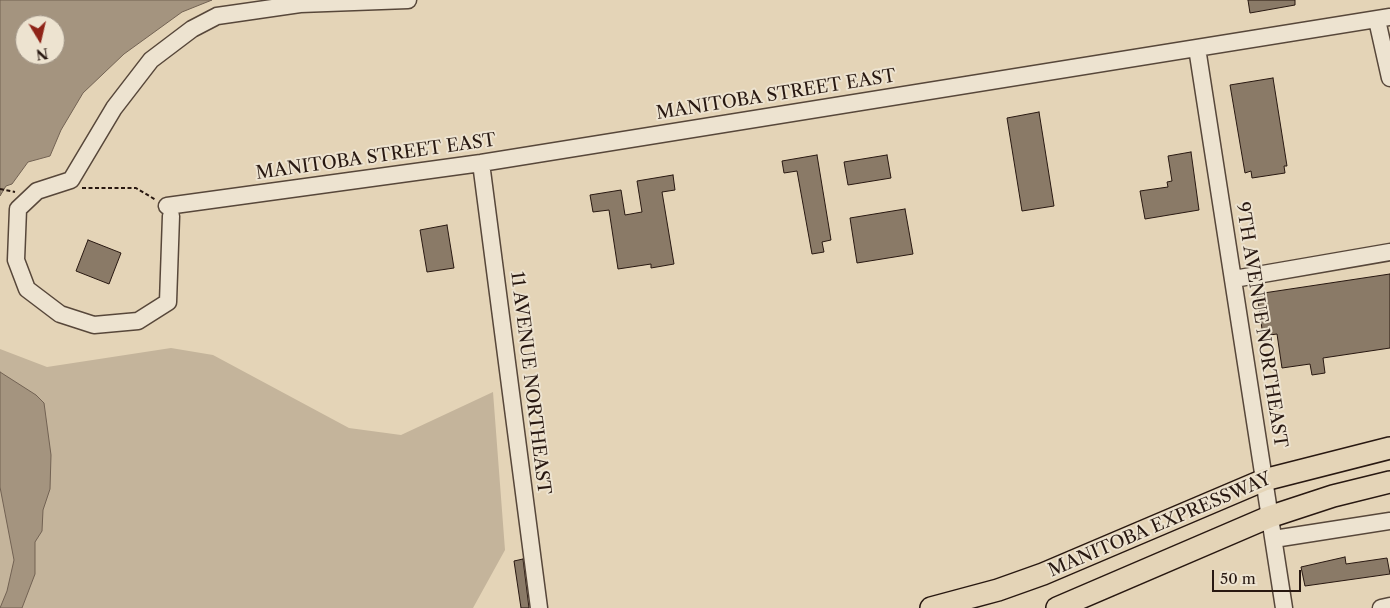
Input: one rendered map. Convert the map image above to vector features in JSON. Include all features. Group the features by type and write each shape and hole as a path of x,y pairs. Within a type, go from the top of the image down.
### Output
{"main road":[{"name":"MANITOBA EXPRESSWAY","path":"931,608 998,590 1043,574 1264,480 1390,448"},
{"name":"MANITOBA EXPRESSWAY","path":"1057,608 1269,517 1333,496 1390,482"}],"street":[{"path":"169,211 168,302 138,321 94,325 60,314 27,289 16,260 18,209 37,191 72,180 114,108 151,60 200,24 217,16 300,4 408,0"},
{"path":"1383,19 1390,78"},
{"name":"MANITOBA STREET EAST","path":"169,211 1383,19"},
{"name":"9TH AVENUE NORTHEAST","path":"1197,48 1284,608"},
{"name":"11 AVENUE NORTHEAST","path":"481,163 539,608"},
{"path":"1234,279 1390,252"},
{"path":"1274,539 1390,520"},
{"path":"1381,608 1390,606"}],"path":[{"path":"76,188 136,188 169,211"},
{"path":"0,189 16,193 37,191"}],"shaded area":[{"path":"0,0 212,0 182,12 124,54 83,93 61,130 50,156 28,162 12,184 6,186 0,196"},
{"path":"171,348 213,355 349,428 401,435 493,392 505,550 473,608 0,608 0,349 47,367"},
{"path":"0,372 36,395 44,403 51,455 50,489 43,510 42,531 35,542 35,574 22,608 0,608 7,591 14,560 0,487"}],"building":[{"path":"1248,0 1295,0 1295,5 1250,13"},
{"path":"1273,78 1287,166 1284,166 1285,173 1252,178 1251,171 1245,173 1230,85"},
{"path":"1039,112 1054,206 1022,211 1007,118"},
{"path":"1191,152 1199,210 1145,219 1140,191 1168,187 1167,182 1172,181 1168,156"},
{"path":"817,155 831,240 822,242 824,252 812,254 797,171 784,173 782,161"},
{"path":"887,155 891,178 848,185 844,162"},
{"path":"673,175 675,190 662,192 674,264 651,268 651,264 618,269 609,210 593,212 590,195 621,190 625,215 642,212 637,181"},
{"path":"905,209 913,254 857,263 850,218"},
{"path":"447,225 454,268 427,272 420,230"},
{"path":"88,240 121,253 109,284 76,271"},
{"path":"1390,274 1390,348 1323,358 1325,373 1312,375 1310,364 1282,368 1277,334 1263,336 1257,294"},
{"path":"1345,557 1346,564 1387,558 1390,574 1305,586 1301,567"},
{"path":"523,559 529,608 521,608 514,561"}]}
